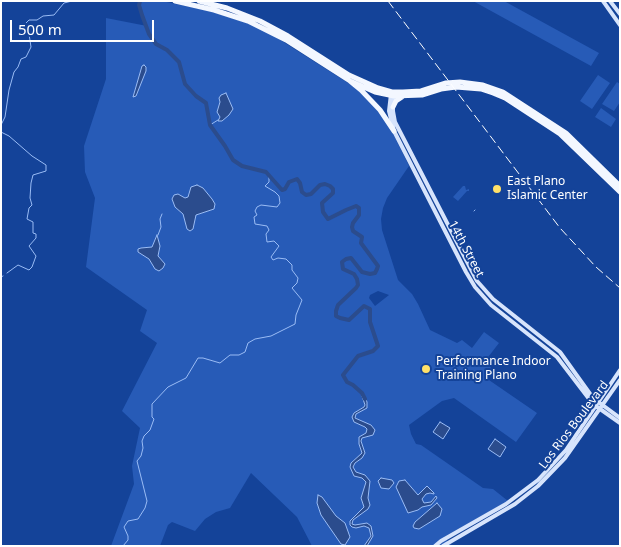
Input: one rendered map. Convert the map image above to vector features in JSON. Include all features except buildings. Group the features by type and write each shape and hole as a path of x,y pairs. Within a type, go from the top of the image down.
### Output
{"main road":[{"path":"175,1 227,8 250,16 349,75 392,95 422,93 446,83 460,82 483,85 502,92 564,131 620,186"},
{"path":"603,1 620,25"},
{"path":"610,1 620,14"},
{"path":"287,38 350,81 377,106 394,131"},
{"path":"350,81 375,92 402,97"},
{"path":"393,107 397,100 402,97 441,89 468,87 481,89 501,97 560,134 620,192"},
{"name":"14th Street","path":"392,95 395,122 410,157 473,284 490,304 563,355 573,373 599,406 620,423"},
{"name":"14th Street","path":"392,95 389,111 394,131 410,157"},
{"name":"Los Rios Boulevard","path":"435,546 527,490 550,469 580,434 619,371"},
{"name":"Los Rios Boulevard","path":"599,406 620,380"},
{"name":"14th Street","path":"599,406 620,418"},
{"name":"Los Rios Boulevard","path":"443,546 525,497 556,470 567,451"}],"shaded area":[{"path":"142,1 162,1 213,12 250,24 274,36 356,88 373,105 390,127 409,166 387,198 381,219 382,230 398,280 412,294 430,330 457,343 462,340 472,348 484,332 499,343 485,361 492,369 486,378 537,413 516,442 454,398 442,401 409,425 416,444 421,445 483,488 493,489 508,501 444,537 452,546 312,546 297,517 251,473 230,508 216,512 205,519 195,531 172,522 168,525 160,546 111,546 134,484 132,466 140,428 122,411 157,343 140,331 147,310 86,267 95,198 85,172 84,146 106,79 106,18 147,26 140,4","holes":["378,291 389,295 375,306 369,298 370,295"]},
{"path":"473,1 504,1 599,53 591,66"},
{"path":"144,65 146,71 136,96 133,97 142,66"},
{"path":"598,75 610,83 592,109 580,101"},
{"path":"617,82 620,84 620,102 614,111 602,104"},
{"path":"226,93 233,109 222,121 218,121 220,117 217,112 220,102 219,98"},
{"path":"601,108 616,119 611,127 595,117"},
{"path":"197,185 203,188 215,204 214,209 196,215 193,229 190,231 187,229 183,214 175,207 172,199 174,195 178,194 185,198 188,197 191,187"},
{"path":"465,186 466,190 469,189 469,191 458,201 453,197"},
{"path":"157,235 160,246 158,256 165,264 159,271 155,269 149,259 138,252 138,249 152,247"},
{"path":"364,395 367,408 356,414 355,418 371,425 375,430 373,435 362,438 361,441 365,453 353,467 356,472 365,475 370,481 368,498 370,505 368,509 353,520 352,524 367,523 371,526 373,536 367,546 364,546 371,536 369,528 364,526 356,528 350,525 350,521 364,507 361,498 366,482 362,478 354,476 350,467 351,463 362,453 359,437 366,433 367,429 354,422 352,417 354,413 364,407 362,396"},
{"path":"440,422 450,428 443,439 433,432"},
{"path":"495,439 506,447 500,457 488,449"},
{"path":"381,478 392,480 394,483 389,489 381,488 378,481"},
{"path":"405,480 418,495 427,486 434,493 426,494 422,499 424,503 431,502 436,496 437,498 431,505 408,513 396,487 399,481"},
{"path":"318,495 322,497 336,516 345,523 350,537 345,545 341,544 321,515 317,503"},
{"path":"437,503 442,509 440,516 419,529 414,528 415,522"}],"waterway":[{"path":"1,125 5,117 14,72 21,59 26,57 31,47 29,34 23,30 23,26 29,20 37,20 43,16 54,15 64,3 72,1"},
{"path":"140,1 139,5 149,34 156,44 167,50 179,62 185,84 196,96 206,103 210,125 233,160 242,166 266,172 282,190 285,189 289,182 297,179 302,192 306,195 311,194 320,185 330,186 333,189 333,193 322,203 323,212 328,219 356,206 359,208 359,215 353,223 353,231 362,237 361,243 378,266 375,273 370,274 362,272 351,258 342,262 343,269 354,274 358,285 338,305 336,316 349,320 364,306 370,309 370,322 378,346 373,351 358,356 343,375 347,382 362,393 365,399"},
{"path":"210,125 218,120"},
{"path":"1,132 9,136 32,156 46,165 46,171 33,175 30,198 32,205 29,208 27,219 33,222 33,233 36,234 36,238 29,246 36,256 29,270 18,265 7,273"},
{"path":"123,546 128,540 124,527 128,521 138,519 147,501 137,461 141,456 144,436 150,430 154,419 152,417 152,404 168,387 186,378 198,358 220,363 230,355 239,355 245,352 248,343 255,339 271,336 295,324 296,315 302,300 292,288 297,283 298,278 292,270 292,265 286,259 278,258 273,260 271,257 279,246 274,241 267,242 266,234 269,230 267,226 255,224 254,217 257,215 255,211 257,207 261,205 277,207 280,203 279,196 265,186 269,182 269,176"},
{"path":"158,235 162,214"}],"railway":[{"path":"388,1 560,228 596,267 620,288"}],"place":[{"name":"East Plano Islamic Center","path":"497,189"},
{"name":"Performance Indoor Training Plano","path":"426,369"}]}
